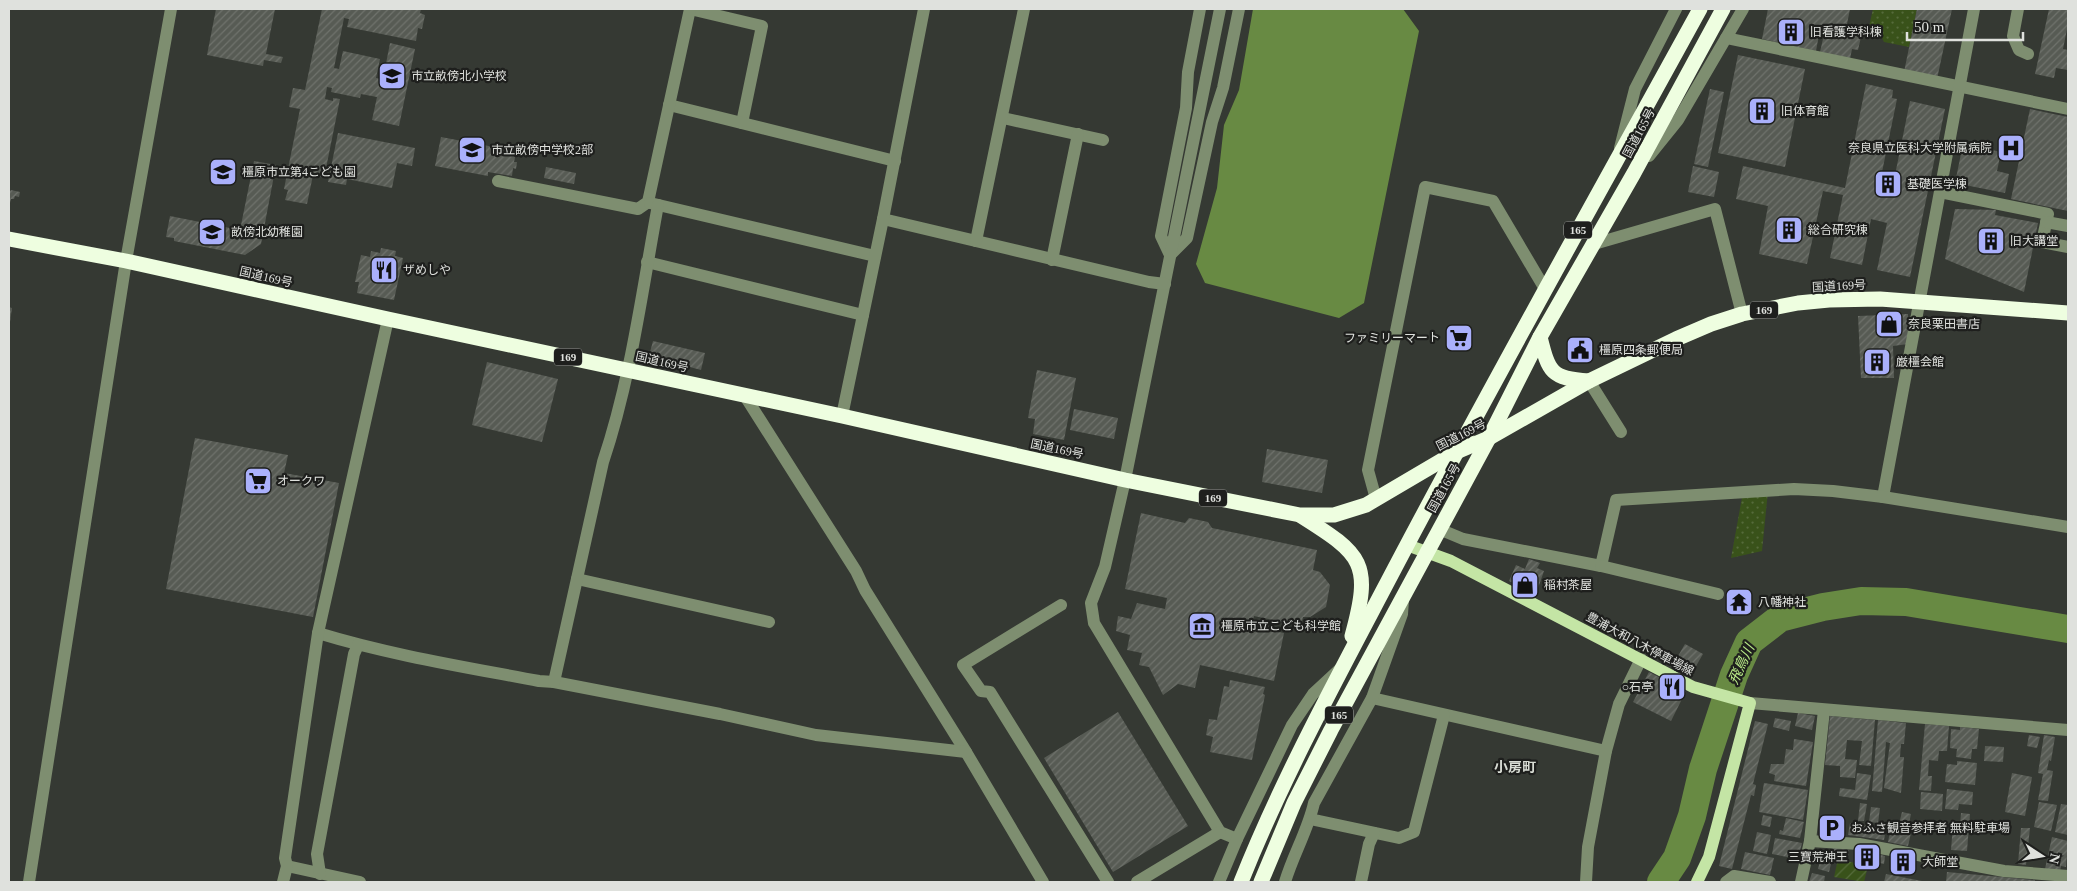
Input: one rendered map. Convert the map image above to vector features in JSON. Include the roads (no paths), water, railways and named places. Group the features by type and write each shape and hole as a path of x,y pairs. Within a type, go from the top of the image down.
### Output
{"highway":[{"name":"国道165号","path":"1241,882 1278,796 1407,545 1545,289 1700,9"},
{"name":"国道165号","path":"1261,882 1294,803 1489,438 1540,337 1634,173 1723,9"},
{"name":"国道169号","path":"9,239 126,261 842,416 1126,480 1300,516 1334,515 1366,505 1456,452 1489,438 1589,381 1676,338 1742,314 1798,303 1829,300 1880,300 2068,313"},
{"path":"1540,337 1546,360 1554,373 1567,379 1589,381"},
{"path":"1300,516 1343,544 1358,565 1361,577 1361,603 1345,664"}],"main road":[{"name":"豊浦大和八木停車場線","path":"1407,545 1451,561 1693,687 1746,703"},
{"path":"1697,882 1709,857 1746,703"}],"street":[{"path":"29,882 126,261 171,9"},
{"path":"554,682 603,462 615,427 629,370 647,262 653,204 669,105 690,9 762,26 742,123"},
{"path":"842,416 895,161 924,9"},
{"path":"976,241 1024,9"},
{"path":"1170,256 1161,236 1186,108 1188,72 1200,9"},
{"path":"1220,9 1126,480 1105,567 1091,603 1094,623 1220,832 1237,839"},
{"path":"1170,256 1187,238 1212,122 1223,88 1239,9"},
{"path":"1616,162 1635,89 1676,9"},
{"path":"1634,173 1678,120 1743,9"},
{"path":"1883,497 1920,304 1958,86 1974,9"},
{"path":"2018,9 2013,36 2019,50 2028,54"},
{"path":"1726,38 2068,109"},
{"path":"669,105 895,161"},
{"path":"1002,118 1103,140"},
{"path":"1052,260 1078,134"},
{"path":"498,181 638,209 653,204 875,256"},
{"path":"1376,499 1368,470 1425,187 1493,201 1545,289"},
{"path":"1940,192 2048,214 2042,242 2068,247"},
{"path":"1594,244 1715,209 1742,314"},
{"path":"883,219 1052,260 1165,284"},
{"path":"2046,222 2068,226"},
{"path":"647,262 863,315"},
{"path":"282,882 287,866 285,858 318,633 388,319"},
{"path":"1589,381 1621,432"},
{"path":"745,396 856,571 865,590 966,752 1043,882"},
{"path":"1601,566 1616,500 1794,489 1833,491 1883,497 2068,527"},
{"path":"1439,529 1463,539 1601,566 1718,594"},
{"path":"577,579 769,622"},
{"path":"1285,882 1296,850 1310,819 1314,803 1372,698 1402,614 1404,595"},
{"path":"1061,604 963,665 981,691 990,692 1108,882"},
{"path":"318,633 358,645 463,667 538,681 554,682 720,714 816,735 966,752"},
{"path":"320,874 317,854 354,654 358,645"},
{"path":"1586,882 1588,847 1606,751 1618,704 1641,659"},
{"path":"1219,882 1237,839 1292,725 1313,694 1345,664"},
{"path":"1372,698 1606,751"},
{"path":"1746,703 2068,730"},
{"path":"1801,882 1810,841 1824,710"},
{"path":"1310,819 1399,838 1414,832 1444,715"},
{"path":"1137,882 1220,832"},
{"path":"1361,882 1374,833"},
{"path":"1810,841 1859,844 2004,871 2068,876"},
{"path":"287,866 360,882"},
{"path":"1726,882 1734,876 1770,882"}],"waterway":[{"name":"飛鳥川","path":"1661,882 1677,858 1692,816 1703,769 1734,675 1749,642 1780,618 1823,607 1861,601 1906,602 2068,629"}],"place":[{"name":"旧看護学科棟","path":"1791,32"},
{"name":"市立畝傍北小学校","path":"392,76"},
{"name":"旧体育館","path":"1762,111"},
{"name":"奈良県立医科大学附属病院","path":"2011,148"},
{"name":"市立畝傍中学校2部","path":"472,150"},
{"name":"橿原市立第4こども園","path":"223,172"},
{"name":"基礎医学棟","path":"1888,184"},
{"name":"総合研究棟","path":"1789,230"},
{"name":"畝傍北幼稚園","path":"212,232"},
{"name":"旧大講堂","path":"1991,241"},
{"name":"ザめしや","path":"384,270"},
{"name":"奈良栗田書店","path":"1889,324"},
{"name":"ファミリーマート","path":"1459,338"},
{"name":"橿原四条郵便局","path":"1580,350"},
{"name":"厳橿会館","path":"1877,362"},
{"name":"オークワ","path":"258,481"},
{"name":"稲村茶屋","path":"1525,585"},
{"name":"八幡神社","path":"1739,602"},
{"name":"橿原市立こども科学館","path":"1202,626"},
{"name":"○石亭","path":"1672,687"},
{"name":"おふさ観音参拝者 無料駐車場","path":"1832,828"},
{"name":"三寶荒神王","path":"1867,857"},
{"name":"大師堂","path":"1903,862"}],"district":[{"name":"小房町","path":"1515,767"}]}
